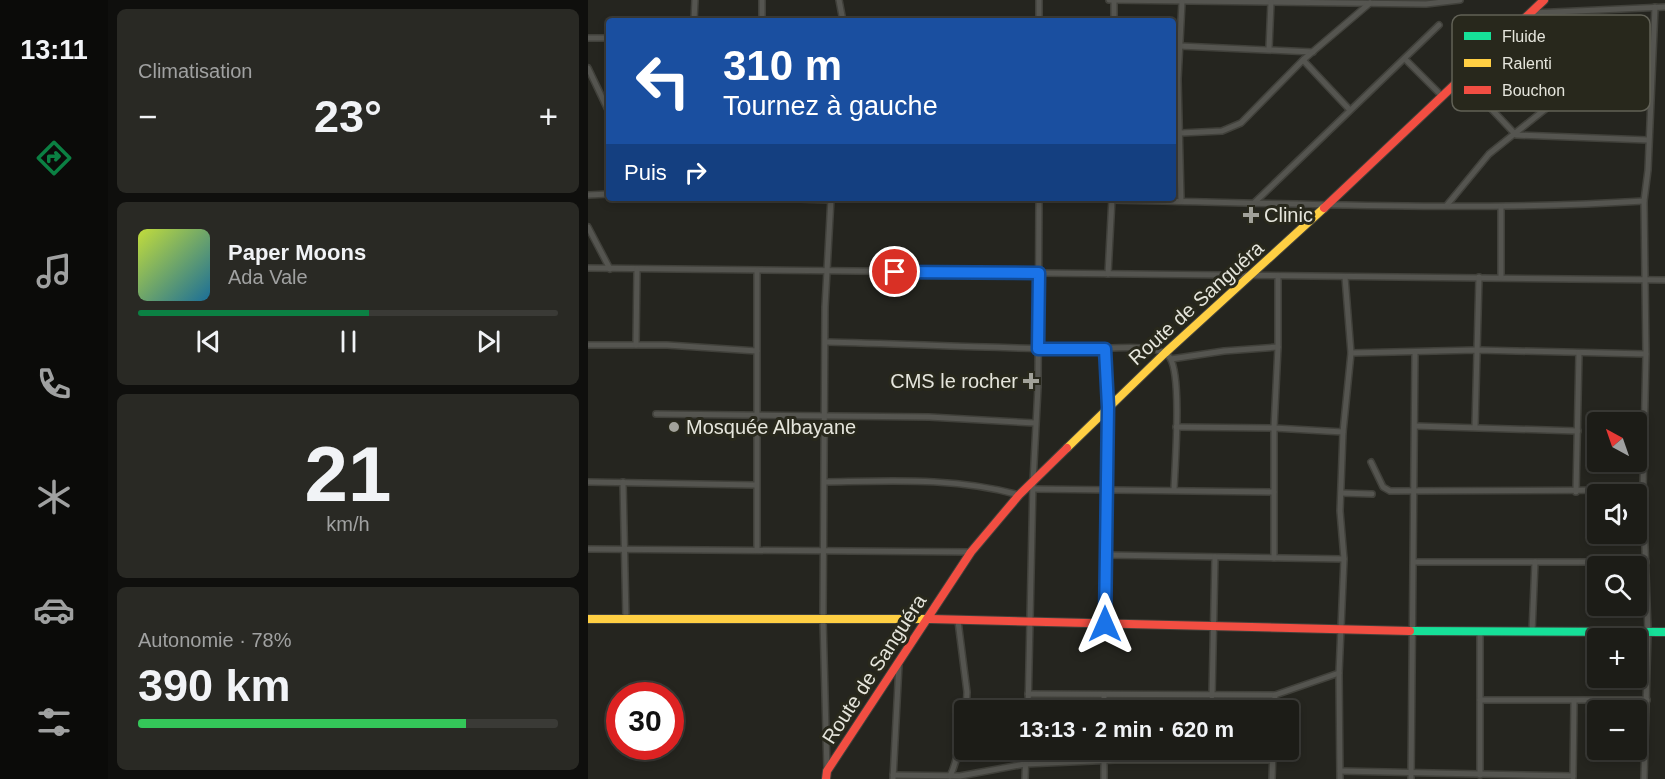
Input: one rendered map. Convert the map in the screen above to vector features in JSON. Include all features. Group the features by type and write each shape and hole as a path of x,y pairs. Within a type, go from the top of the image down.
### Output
{"street":[{"path":"694,18 695,0"},
{"path":"762,0 762,18"},
{"path":"839,0 842,18"},
{"path":"1039,0 1039,18"},
{"path":"1109,0 1426,4 1460,0"},
{"path":"1114,0 1114,18"},
{"name":"Route de Sanguéra","path":"1532,13 1544,0"},
{"path":"1181,201 1178,79 1182,2"},
{"path":"1269,48 1271,2"},
{"path":"1181,133 1222,131 1236,127 1303,60 1370,3"},
{"path":"1650,81 1655,7"},
{"path":"1532,13 1665,8"},
{"path":"1254,203 1349,109 1439,25"},
{"path":"588,38 606,38"},
{"path":"1180,46 1241,50 1269,48 1314,52"},
{"path":"1405,59 1442,96"},
{"path":"1303,60 1349,109"},
{"path":"588,68 606,106"},
{"name":"Route de Sanguéra","path":"826,775 971,552 1019,495 1033,485 1108,407 1168,356 1452,87"},
{"path":"1493,111 1516,135 1647,140"},
{"path":"1446,205 1490,154 1543,111"},
{"path":"1643,484 1646,354 1644,201 1648,170 1648,111"},
{"path":"588,195 606,194"},
{"path":"826,775 823,619 826,272 831,201"},
{"path":"1028,700 1038,349 1039,201"},
{"path":"1108,274 1112,201"},
{"path":"1176,201 1326,207 1446,205 1501,207 1644,201"},
{"path":"1501,207 1501,277"},
{"path":"588,227 610,268"},
{"path":"588,268 758,272 1665,280"},
{"path":"636,345 637,269"},
{"path":"757,550 758,272"},
{"path":"1274,558 1274,428 1278,347 1278,276"},
{"path":"1340,779 1339,673 1343,627 1344,559 1341,493 1343,432 1351,353 1345,277"},
{"path":"1475,427 1479,277"},
{"path":"826,342 1038,349 1138,348 1168,356 1278,347"},
{"path":"588,345 757,351"},
{"path":"1105,349 1108,407 1105,624"},
{"path":"1351,353 1477,350 1646,354"},
{"path":"1411,776 1415,353"},
{"path":"1576,492 1579,353"},
{"path":"1168,356 1176,427 1174,490"},
{"path":"656,414 825,416 1035,423"},
{"path":"1415,426 1578,431"},
{"path":"1176,427 1274,428 1343,432"},
{"path":"1371,462 1386,490 1400,489 1414,493 1587,492"},
{"path":"588,482 756,485"},
{"path":"623,482 626,619"},
{"path":"825,482 948,483 987,486 1019,495"},
{"path":"1033,485 1106,489 1274,492"},
{"path":"1341,493 1372,494"},
{"path":"588,549 971,552"},
{"path":"1106,555 1344,559"},
{"path":"1212,696 1215,557"},
{"path":"1414,562 1587,562"},
{"path":"1532,632 1535,562"},
{"path":"1647,597 1647,700"},
{"path":"588,618 926,619 1029,623 1343,627 1412,631 1665,632"},
{"path":"958,621 967,700"},
{"path":"1480,632 1480,775"},
{"path":"899,662 893,777 960,777 1025,764 1272,760 1272,779"},
{"path":"1028,694 1275,695 1339,673"},
{"path":"1104,695 1104,700"},
{"path":"1275,695 1275,700"},
{"path":"1480,700 1587,701"},
{"path":"1340,771 1411,776 1573,777 1574,701"},
{"path":"950,776 956,760"},
{"path":"1025,760 1025,779"},
{"path":"1644,779 1645,760"},
{"path":"1104,761 1104,779"}],"traffic: fast":[{"path":"1410,631 1665,632"}],"traffic: slow":[{"path":"1067,448 1165,353 1324,208"},
{"path":"588,619 931,619"}],"traffic: jam":[{"path":"1528,15 1544,0"},
{"path":"1324,208 1452,87"},
{"path":"826,779 827,771 971,552 1019,495 1067,448"},
{"path":"931,619 1410,631"}],"place":[{"name":"Clinic","path":"1251,215"},
{"name":"CMS le rocher","path":"1031,381"},
{"name":"Mosquée Albayane","path":"674,427"}],"route":[{"path":"895,272 1039,273 1038,349 1105,349 1108,407 1105,624"}]}
